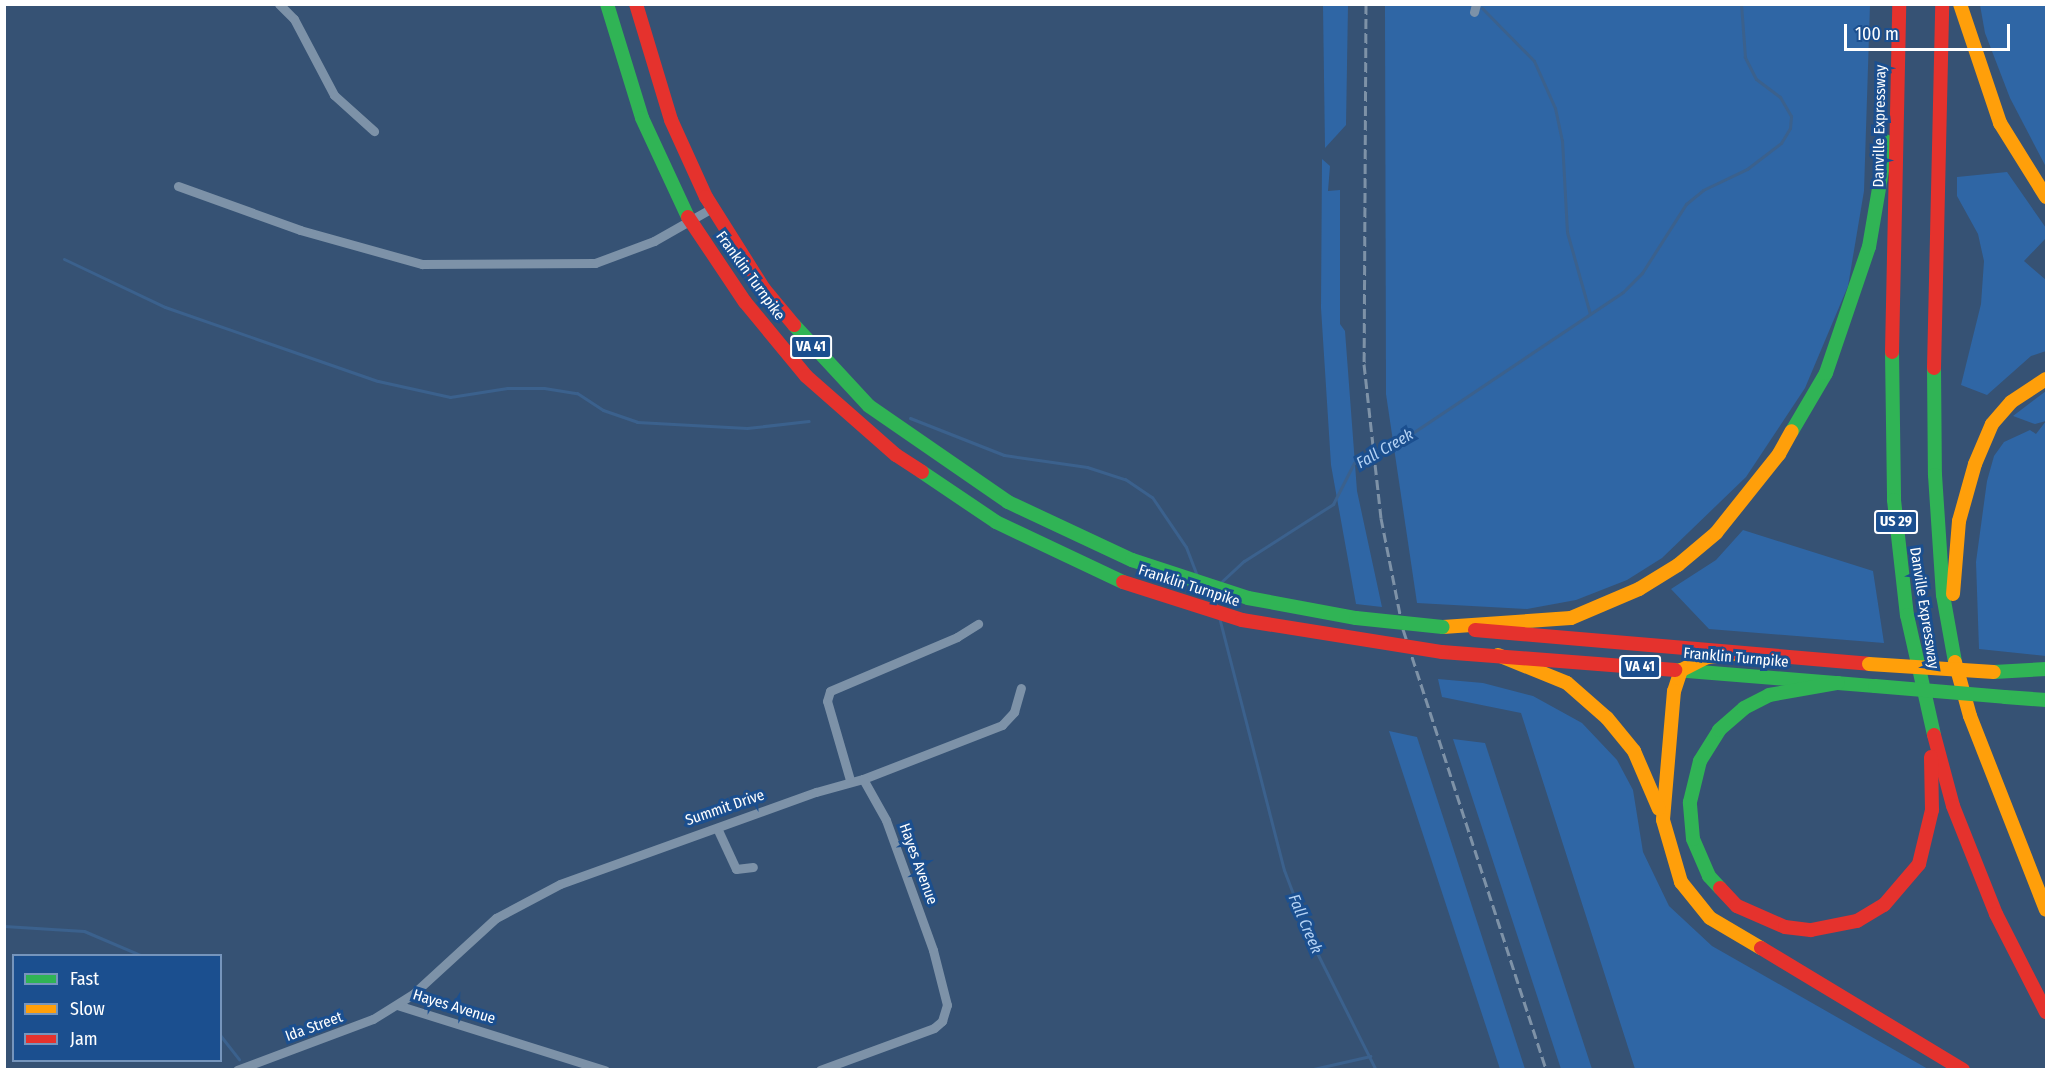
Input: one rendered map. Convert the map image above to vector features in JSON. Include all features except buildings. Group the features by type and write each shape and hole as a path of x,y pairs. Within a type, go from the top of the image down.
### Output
{"main road":[{"name":"Franklin Turnpike","path":"607,4 642,118 691,221 745,302 806,376 896,455 996,522 1123,582 1242,620 1442,652 2046,700"},
{"name":"Franklin Turnpike","path":"636,4 671,120 712,208 732,243 787,320 869,406 1008,502 1132,560 1248,598 1356,618 1869,664 1994,672 2046,669"},
{"name":"Danville Expressway","path":"1899,4 1891,428 1894,500 1907,615 1928,717 1972,858 2046,1012"},
{"name":"Danville Expressway","path":"1942,4 1933,280 1935,475 1943,595 1958,673 1970,716 2046,910"},
{"path":"1960,4 2000,123 2046,197"},
{"path":"1443,627 1543,622 1571,618 1607,606 1678,565 1716,533 1749,496 1807,411 1851,307 1869,247 1898,61"},
{"path":"1958,673 1952,577 1959,521 1975,464 1992,424 2011,402 2046,379"},
{"path":"1663,820 1674,691 1681,670 1707,657 1742,653"},
{"path":"1498,656 1567,683 1607,718 1634,751 1663,820 1681,882 1710,918 1963,1070"},
{"path":"1838,683 1769,695 1744,708 1719,730 1700,761 1690,802 1698,858 1721,890 1758,917 1785,927 1831,929 1857,921 1884,905 1903,887 1919,864 1929,833 1932,781 1928,717"}],"street":[{"path":"279,4 294,19 334,95 374,131"},
{"path":"178,186 300,230 422,264 595,263 621,256 712,208"},
{"path":"850,780 827,700 830,691 957,637 978,624"},
{"path":"863,779 1002,725 1014,712 1021,688"},
{"name":"Summit Drive","path":"397,1005 476,934 518,904 560,884 850,780 863,779"},
{"name":"Hayes Avenue","path":"820,1070 934,1028 942,1021 947,1005 933,950 886,820 863,779"},
{"path":"717,828 736,869 753,867"},
{"name":"Hayes Avenue","path":"397,1005 605,1070"},
{"name":"Ida Street","path":"237,1070 349,1030 397,1005"}],"shaded area":[{"path":"1323,5 1348,5 1346,125 1325,148"},
{"path":"1385,5 1870,5 1864,191 1848,286 1805,388 1746,477 1662,558 1627,580 1576,600 1527,609 1417,603 1386,394"},
{"path":"1980,5 2046,5 2046,167 2010,98 1985,33"},
{"path":"1322,159 1330,166 1328,191 1340,190 1340,324 1345,331 1357,491 1382,607 1356,604 1331,465 1321,308"},
{"path":"2007,172 2046,228 2046,238 2024,261 2046,280 2046,351 2031,356 1987,395 1961,385 1981,304 1984,261 1978,234 1957,196 1957,177"},
{"path":"2046,391 2046,421 2035,424 2013,416"},
{"path":"2046,421 2046,656 1979,649 1976,562 1987,481 1994,456 2004,442 2030,430 2036,434"},
{"path":"1743,530 1873,571 1884,643 1709,629 1671,589 1716,560"},
{"path":"1438,679 1483,683 1533,696 1582,723 1617,760 1633,790 1643,852 1669,906 1712,946 1928,1069 1635,1069 1521,713 1442,697"},
{"path":"1389,731 1417,737 1525,1069 1500,1069"},
{"path":"1453,739 1485,743 1592,1069 1561,1069"}],"waterway":[{"name":"Fall Creek","path":"1219,584 1244,561 1333,504 1354,463 1405,438 1623,292 1642,273 1686,204 1703,190 1747,169 1781,143 1790,128 1791,116 1780,97 1756,79 1745,57 1741,4"},
{"path":"1482,8 1534,61 1555,108 1562,140 1567,232 1590,314"},
{"path":"64,259 165,307 378,381 450,397 507,388 544,388 577,393 603,410 637,422 747,428 809,421"},
{"path":"910,418 1004,455 1087,467 1125,479 1152,497 1186,547 1197,575"},
{"name":"Fall Creek","path":"1211,592 1216,605"},
{"name":"Fall Creek","path":"1219,617 1284,870 1311,941 1376,1070"},
{"path":"4,926 84,931 138,954"},
{"path":"222,1038 239,1059"},
{"path":"1309,1070 1370,1056"}],"railway":[{"path":"1366,4 1364,364 1381,518 1403,629 1546,1070"}],"traffic: fast":[{"path":"607,4 642,118 688,217"},
{"path":"1792,431 1826,373 1869,247 1887,142"},
{"path":"794,325 869,406 1008,502 1132,560"},
{"path":"1892,352 1894,500 1907,615 1934,735"},
{"path":"1934,368 1935,475 1943,595 1955,662"},
{"path":"922,472 996,522 1123,582"},
{"path":"1132,560 1248,598 1356,618 1443,627"},
{"path":"1994,672 2046,669"},
{"path":"1675,670 1875,686"},
{"path":"1720,888 1709,876 1693,839 1690,802 1700,761 1719,730 1744,708 1769,695 1838,683"},
{"path":"1875,686 2005,697"},
{"path":"2005,697 2046,700"}],"traffic: slow":[{"path":"1960,4 2000,123 2046,197"},
{"path":"1953,594 1959,521 1975,464 1992,424 2011,402 2046,379"},
{"path":"1443,627 1571,618 1639,589 1678,565 1716,533 1779,454 1792,431"},
{"path":"1742,653 1707,657 1681,670 1674,691 1663,820 1681,882 1710,918 1761,948"},
{"path":"1498,655 1567,683 1607,718 1634,751 1659,809"},
{"path":"1955,662 1970,716 2046,910"},
{"path":"1869,664 1994,672"}],"traffic: jam":[{"path":"636,4 671,120 706,197 764,289 794,325"},
{"path":"1892,352 1899,4"},
{"path":"1934,368 1942,4"},
{"path":"688,217 745,302 806,376 896,455 922,472"},
{"path":"1123,582 1242,620 1442,652"},
{"path":"1475,630 1869,664"},
{"path":"1442,652 1675,670"},
{"path":"1934,735 1953,806 1996,914 2046,1012"},
{"path":"1720,888 1737,906 1785,927 1811,930 1857,921 1884,905 1919,864 1932,810 1931,757"},
{"path":"1761,948 1963,1070"}]}
